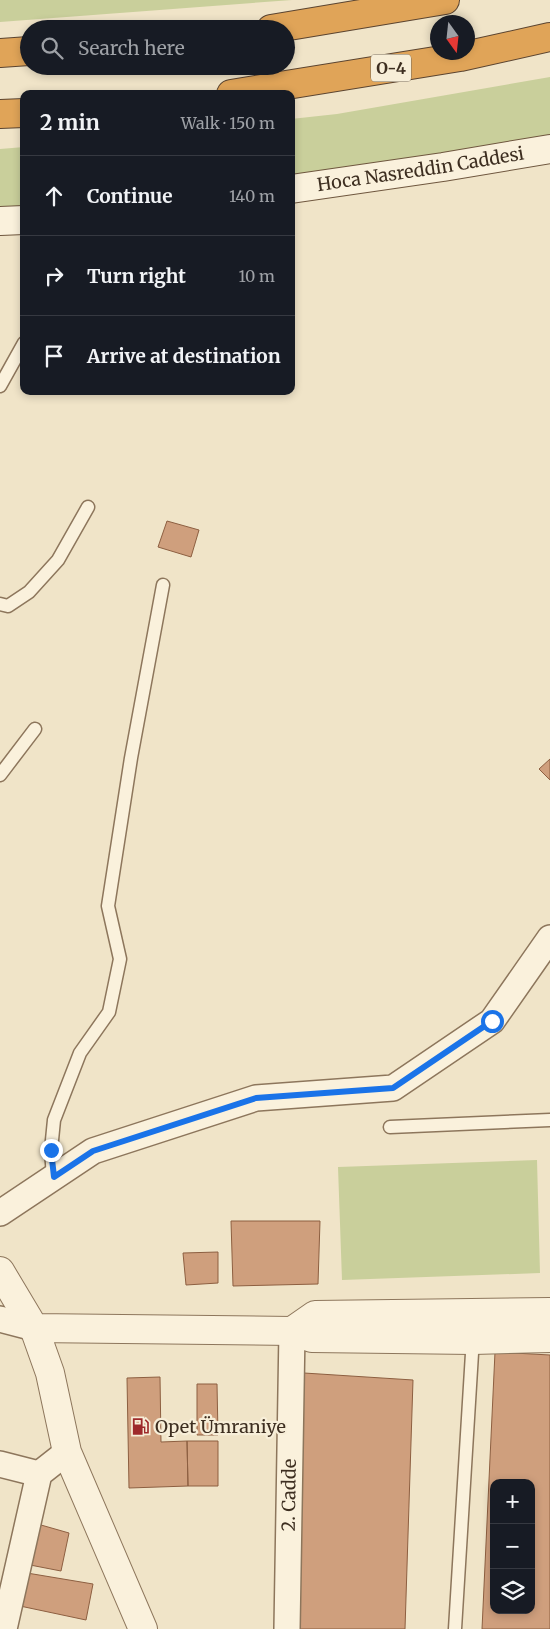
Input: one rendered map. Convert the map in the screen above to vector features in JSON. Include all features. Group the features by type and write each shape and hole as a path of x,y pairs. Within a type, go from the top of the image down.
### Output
{"highway":[{"path":"295,25 445,0"},
{"name":"O-4","path":"256,90 460,57 550,37"},
{"path":"0,53 20,52"},
{"path":"0,114 20,113"}],"street":[{"name":"Hoca Nasreddin Caddesi","path":"295,188 550,149"},
{"path":"0,222 20,220"},
{"path":"0,1213 93,1151 256,1098 393,1088 492,1021 550,938"},
{"path":"0,1271 34,1328 50,1373 67,1452 143,1629"},
{"path":"473,1327 550,1312"},
{"path":"0,1319 34,1328 292,1331 315,1315 473,1327 550,1338"},
{"name":"2. Cadde","path":"287,1629 292,1331"},
{"path":"4,1629 6,1589 39,1474 67,1452"},
{"path":"0,1464 39,1474"}],"lane":[{"path":"0,386 20,350"},
{"path":"0,604 8,606 29,592 58,560 88,507"},
{"path":"54,1177 51,1150 54,1120 80,1053 109,1012 120,959 108,906 131,758 163,585"},
{"path":"0,775 34,729"},
{"path":"390,1127 550,1120"},
{"path":"455,1629 473,1327"}],"green space":[{"path":"0,0 292,0 20,20 0,22"},
{"path":"550,77 550,135 440,156 295,177 295,119 337,114"},
{"path":"20,147 20,207 0,209 0,149"},
{"path":"537,1160 540,1273 342,1280 338,1167"}],"building":[{"path":"167,521 199,530 191,557 158,547"},
{"path":"550,759 550,780 539,769"},
{"path":"231,1221 320,1221 318,1284 233,1286"},
{"path":"218,1252 218,1283 186,1285 183,1253"},
{"path":"495,1352 550,1355 550,1629 482,1629"},
{"path":"304,1373 413,1380 405,1629 297,1629"},
{"path":"160,1377 161,1442 187,1441 188,1486 129,1488 127,1378"},
{"path":"197,1384 217,1384 218,1435 197,1435"},
{"path":"187,1441 218,1441 218,1486 188,1486"},
{"path":"34,1523 69,1533 61,1571 25,1564"},
{"path":"27,1573 93,1584 86,1620 20,1606"}],"place":[{"name":"Opet Ümraniye","path":"141,1427"}],"route":[{"path":"51,1150 54,1177 93,1151 256,1098 393,1088 492,1021"}]}
